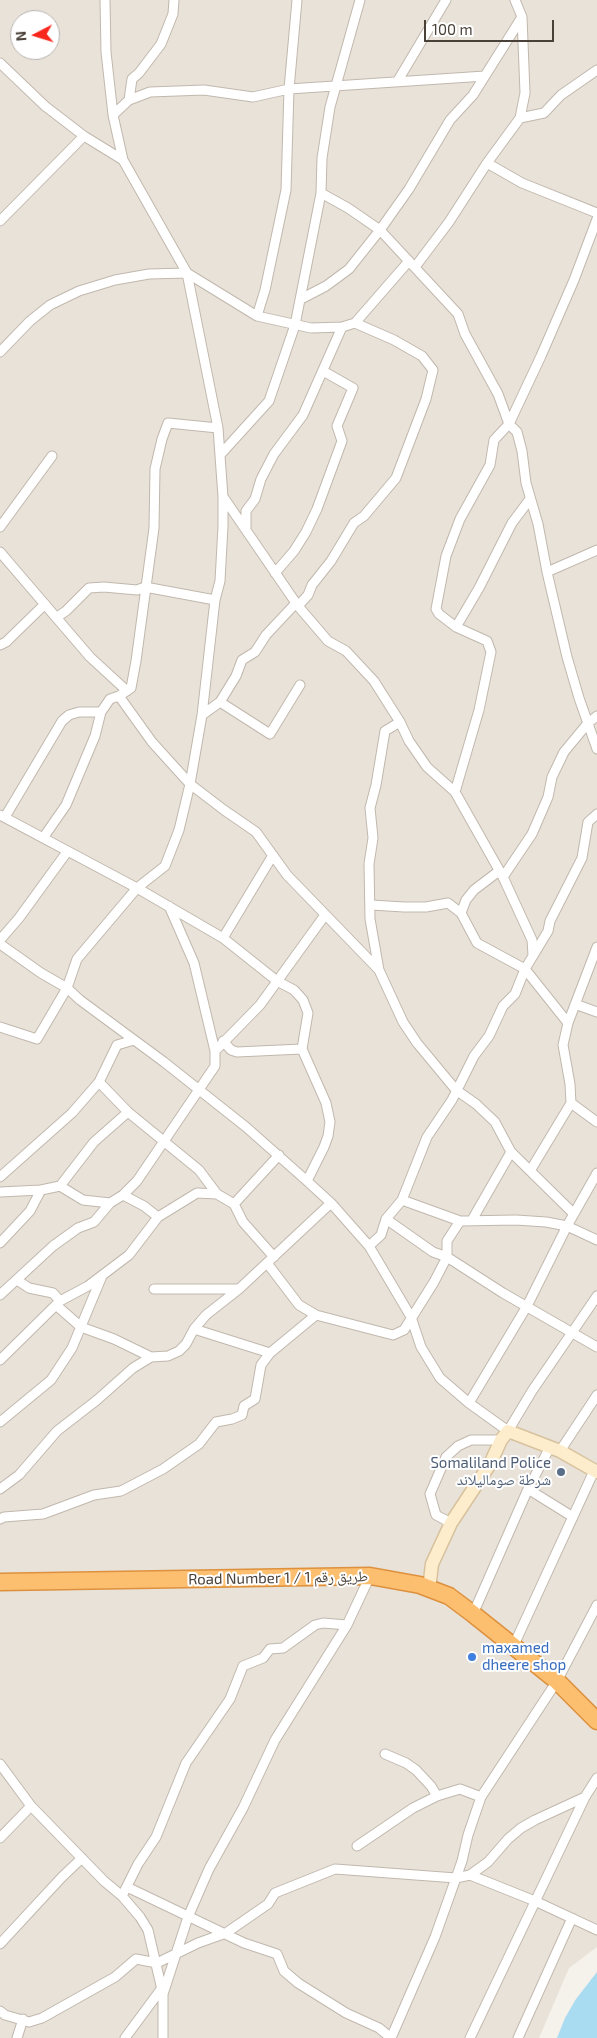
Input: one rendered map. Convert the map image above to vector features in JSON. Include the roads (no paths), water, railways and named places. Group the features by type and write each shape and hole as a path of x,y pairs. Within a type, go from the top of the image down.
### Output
{"highway":[{"name":"Road Number 1 / طريق رقم 1","path":"0,1582 370,1576 420,1585 449,1596 473,1614 557,1680 597,1721"}],"street":[{"path":"0,1027 37,1039 67,988 77,959 137,888 166,866 179,830 190,784 202,716 215,600 220,581 223,497 218,428 187,273 122,160 113,115 106,52 105,0"},
{"path":"129,100 132,79 139,73 161,44 173,14 174,0"},
{"path":"257,316 265,290 286,190 289,89 297,0"},
{"path":"220,455 269,401 295,326 302,299 321,193 322,158 334,87 360,0"},
{"path":"397,82 446,0"},
{"path":"0,352 30,321 50,305 79,291 123,278 149,274 187,273 257,316 295,326 311,328 342,327 355,323 412,264 449,222 487,163 520,118 525,93 522,17 515,0"},
{"path":"302,299 332,282 348,269 380,230 409,189 450,120 474,95 522,17"},
{"path":"0,63 45,106 84,136 122,160"},
{"path":"520,118 544,113 561,95 597,70"},
{"path":"113,115 129,100 150,92 204,90 253,97 289,89 485,76"},
{"path":"0,221 84,136"},
{"path":"487,163 522,183 597,213"},
{"path":"321,193 348,208 380,230 458,314 465,334 498,394 509,424 516,432 522,451 530,499 538,524 567,658 597,749"},
{"path":"455,792 479,710 491,652 487,641 456,627 439,614 436,609 446,556 460,519 490,465 494,440 509,424 574,280 597,219"},
{"path":"202,716 220,702 236,676 242,660 255,652 266,635 308,595 312,585 331,561 354,523 364,516 396,478 426,399 433,370 422,356 394,340 355,323"},
{"path":"246,529 246,511 255,500 261,480 274,454 303,415 342,327"},
{"path":"274,573 294,551 306,532 342,441 337,426 354,388 323,371"},
{"path":"43,838 66,805 95,736 101,712 110,699 123,694 131,688 154,528 155,469 168,423 218,428"},
{"path":"0,527 52,456"},
{"path":"223,497 297,604 328,641 346,651 361,665 382,691 409,740 427,767 455,792 501,874 532,940 532,955"},
{"path":"456,627 479,588 512,523 530,499"},
{"path":"547,572 597,550"},
{"path":"0,552 123,694 152,742 190,784 256,832 287,875 379,970"},
{"path":"57,617 66,611 89,588 104,586 137,590 146,588 215,600"},
{"path":"0,645 6,642 44,604"},
{"path":"220,702 270,734 300,685"},
{"path":"101,712 79,712 69,715 62,721 2,816 137,888 223,938 277,981 294,990 303,1000 308,1013 302,1049 326,1103 330,1122 324,1147 307,1180"},
{"path":"461,913 466,900 474,890 501,874 532,834 548,797 552,777 564,752 597,716"},
{"path":"400,722 385,732 370,808 374,838 369,864 370,919 379,970 403,1022 417,1043 456,1090 476,1104 495,1122 511,1152 574,1214"},
{"path":"368,1246 381,1235 386,1220 402,1200 427,1137 447,1108 474,1056 489,1036 503,1006 515,994 532,955 548,931 550,921 582,858 588,822 597,814"},
{"path":"0,940 19,918 68,852"},
{"path":"223,938 272,856"},
{"path":"371,905 426,907 448,904 461,913 477,943 526,969 568,1023"},
{"path":"0,1295 53,1246 78,1228 94,1222 110,1203 123,1195 137,1181 214,1066 215,1051 194,962 168,906"},
{"path":"215,1051 260,1005 324,915"},
{"path":"0,944 41,973 67,988 80,1000 199,1089 279,1155 331,1203 368,1246 411,1317 421,1347 433,1369 440,1378 505,1436"},
{"path":"530,1171 571,1103 570,1084 563,1045 568,1023 597,947"},
{"path":"575,1004 597,1012"},
{"path":"0,1177 72,1113 99,1082 117,1044 134,1040"},
{"path":"223,1041 232,1050 237,1052 302,1049"},
{"path":"99,1082 128,1112 199,1170 217,1194 234,1204 299,1305 316,1315 393,1335 404,1330 447,1257 447,1241 460,1221"},
{"path":"571,1103 597,1122"},
{"path":"0,1192 41,1190 60,1186 94,1142 128,1112"},
{"path":"472,1220 511,1152"},
{"path":"234,1204 279,1155"},
{"path":"469,1403 527,1306 597,1173"},
{"path":"60,1186 83,1200 110,1203"},
{"path":"0,1243 30,1211 41,1190"},
{"path":"0,1360 58,1303 88,1286 129,1256 158,1217 197,1193 217,1194"},
{"path":"123,1195 144,1206 158,1217"},
{"path":"402,1200 460,1221 546,1222 568,1226 597,1240"},
{"path":"0,1489 19,1475 57,1430 97,1400 133,1368 151,1357 168,1356 186,1344 194,1328 206,1314 239,1289 331,1203"},
{"path":"386,1220 433,1252 447,1257 572,1334 597,1347"},
{"path":"0,1422 51,1380 72,1348 103,1275"},
{"path":"17,1280 29,1288 53,1293 58,1303 81,1327 114,1339 151,1357"},
{"path":"154,1289 239,1289"},
{"path":"429,1589 432,1564 451,1523 490,1464 532,1391 597,1296"},
{"path":"0,1519 4,1517 43,1514 94,1495 120,1491 163,1469 199,1444 216,1422 242,1415 244,1406 255,1399 261,1365 270,1353 316,1315"},
{"path":"194,1328 270,1353"},
{"path":"473,1614 528,1490 555,1449 597,1396"},
{"path":"451,1523 436,1515 430,1494 446,1457 458,1446 471,1440 505,1436 555,1449 596,1472 573,1517 514,1647"},
{"path":"528,1490 573,1517"},
{"path":"125,2038 162,1991 177,1953 188,1917 209,1869 244,1808 275,1740 347,1625 370,1576"},
{"path":"127,1887 244,1943 277,1954 284,1971 298,1983 346,2013 379,2028 391,2038 435,1937 456,1878 481,1797 557,1680 597,1605"},
{"path":"122,1896 138,1864 156,1837 186,1763 230,1699 243,1666 262,1658 270,1649 283,1648 315,1625 323,1623 347,1625"},
{"path":"385,1754 406,1763 416,1770 431,1786 437,1796"},
{"path":"0,1764 3,1774 31,1806 104,1881 122,1896 140,1917 148,1930 162,1991 163,2038"},
{"path":"470,2038 585,1797 597,1778"},
{"path":"357,1846 413,1808 437,1796 460,1789 481,1797"},
{"path":"0,2011 5,2015 29,2022 42,2018 115,1977 136,1959 157,1963 198,1943 226,1933 268,1904 275,1893 334,1870 456,1878 470,1875 488,1862 508,1839 521,1828 585,1797"},
{"path":"0,1838 31,1806"},
{"path":"0,1944 82,1858"},
{"path":"470,1875 535,1900 597,1930"},
{"path":"518,2038 572,1918"},
{"path":"17,2038 23,2019"}],"water":[{"path":"597,1972 597,2038 557,2038 565,2018 576,1999"}],"place":[{"name":"Somaliland Police شرطة صوماليلاند","path":"561,1472"},
{"name":"maxamed dheere shop","path":"472,1657"}]}
